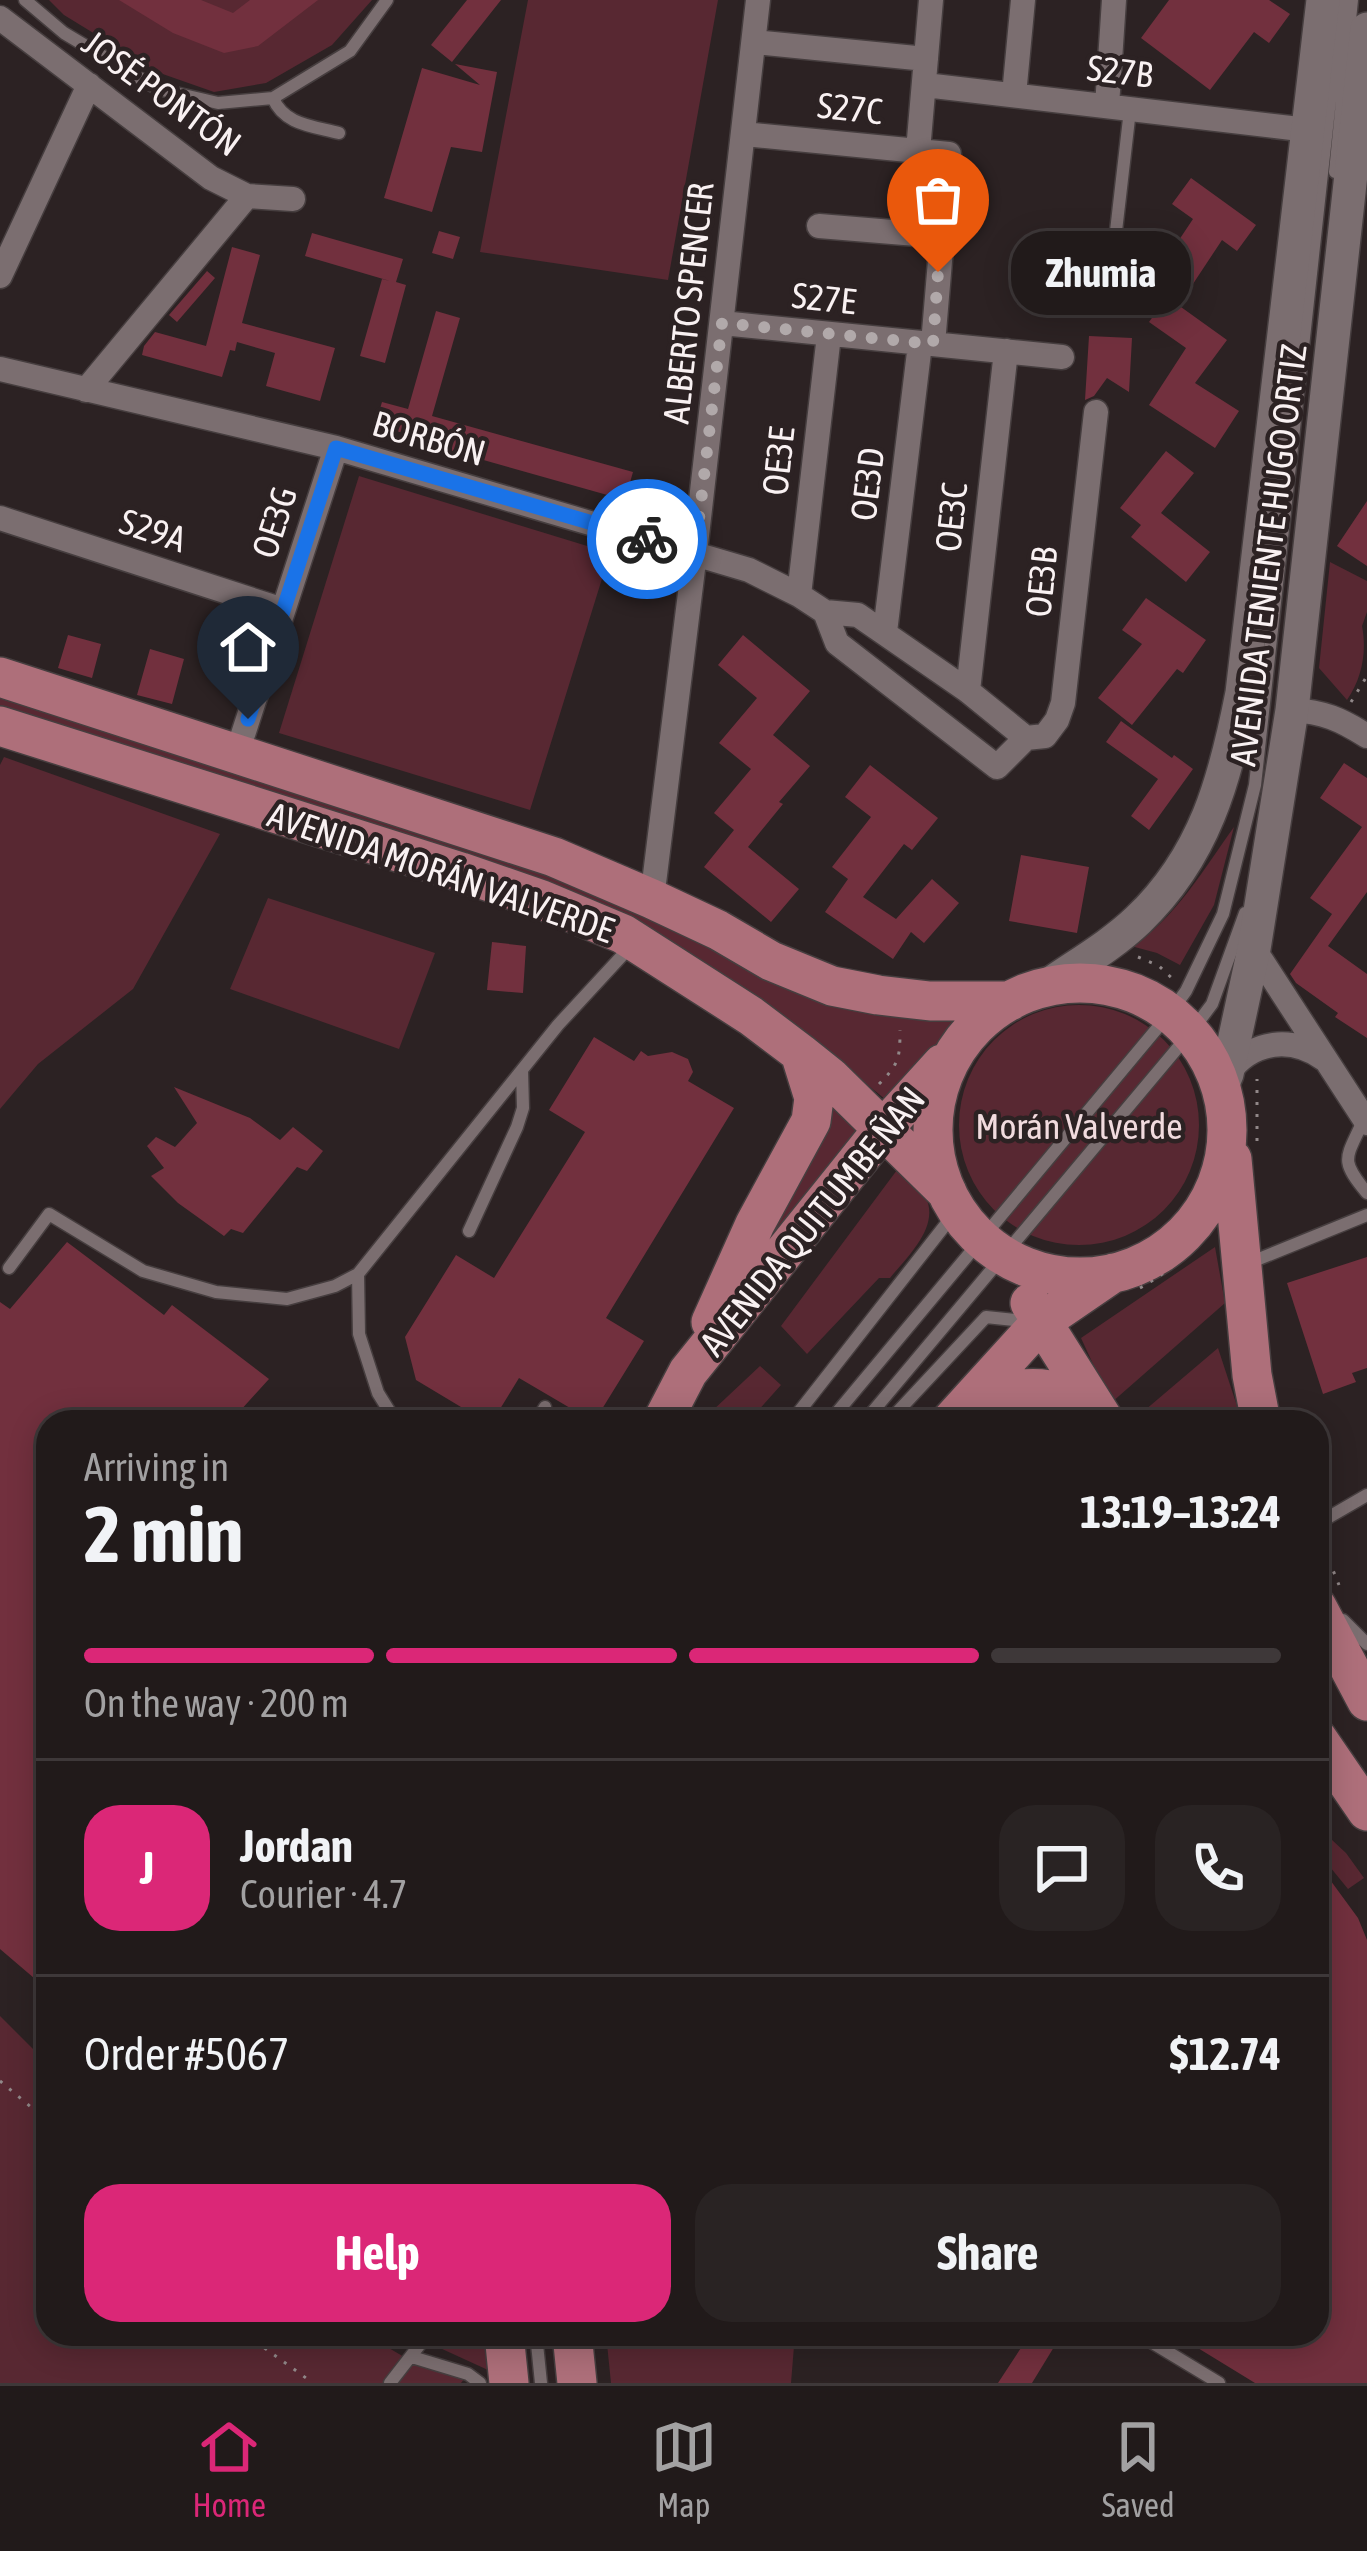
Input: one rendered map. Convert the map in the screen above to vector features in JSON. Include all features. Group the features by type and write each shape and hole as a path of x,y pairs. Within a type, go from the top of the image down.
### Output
{"main road":[{"name":"AVENIDA TENIENTE HUGO ORTIZ","path":"1047,986 1135,923 1159,898 1209,820 1228,761 1242,693 1323,0"},
{"name":"AVENIDA TENIENTE HUGO ORTIZ","path":"1226,1092 1255,949 1292,710 1367,28"},
{"name":"AVENIDA MORÁN VALVERDE","path":"0,677 554,857 832,986 906,998 1010,1001"},
{"name":"AVENIDA MORÁN VALVERDE","path":"0,726 460,872 635,941 800,1053 871,1117 951,1201"},
{"path":"1097,1410 997,1250 951,1201 934,1150 934,1106 948,1064 974,1028 1010,1001 1047,986 1094,984 1134,993 1180,1023 1226,1092 1259,1410"},
{"name":"AVENIDA QUITUMBE ÑAN","path":"668,1410 688,1372 871,1117 974,1028"},
{"path":"688,1372 755,1224 811,1121 814,1099 800,1053"},
{"path":"961,1410 1040,1322 1121,1284 1187,1232 1212,1198 1226,1158 1226,1092"},
{"path":"997,1250 1039,1271 1121,1284"},
{"path":"970,1410 1000,1393 1025,1387 1051,1388 1076,1397 1093,1410"},
{"path":"1329,1630 1367,1701"},
{"path":"1329,1756 1367,1811"},
{"path":"505,2346 509,2383"},
{"path":"573,2346 577,2383"}],"street":[{"name":"ALBERTO SPENCER","path":"652,899 758,0"},
{"path":"918,151 931,0"},
{"path":"1014,95 1023,0"},
{"path":"1114,0 1118,108"},
{"name":"JOSÉ PONTÓN","path":"0,19 211,178 247,196 293,199"},
{"name":"S27B","path":"754,42 925,72 1014,95 1308,130"},
{"path":"0,276 89,85"},
{"name":"S27C","path":"744,134 949,154"},
{"name":"OE3D","path":"885,632 949,154"},
{"path":"86,390 247,196"},
{"path":"819,226 940,236"},
{"name":"S27E","path":"722,323 1062,357"},
{"name":"OE3E","path":"800,595 829,334"},
{"name":"OE3C","path":"968,691 1006,351"},
{"name":"BORBÓN","path":"0,369 336,448 749,570 825,612 858,615 968,691 1026,738 998,767 837,643 825,612"},
{"name":"OE3B","path":"1026,738 1045,736 1063,704 1096,412"},
{"name":"OE3G","path":"236,756 336,448"},
{"name":"S29A","path":"0,518 284,610"},
{"path":"1292,710 1340,719 1367,736"},
{"path":"1255,949 1366,1119"},
{"path":"1226,1092 1246,1055 1271,1044 1300,1046 1326,1061"}],"lane":[{"path":"25,0 64,33 158,89 218,103 273,98 350,51 387,0"},
{"path":"841,1410 997,1250 1180,1023 1186,991 1222,914 1255,785 1341,0"},
{"path":"874,1410 1180,1023 1212,1004 1244,919 1272,786 1352,0"},
{"path":"273,98 279,113 291,120 339,133"},
{"path":"1107,310 1118,108"},
{"path":"9,1268 49,1214 142,1271 216,1292 287,1299 335,1286 358,1274 557,1025 635,941"},
{"path":"469,1232 517,1127 523,1108 522,1070"},
{"path":"1366,1119 1346,1163 1367,1193"},
{"path":"800,1410 951,1201"},
{"path":"1242,1266 1367,1216"},
{"path":"358,1274 359,1334 378,1393 389,1410"},
{"path":"899,1410 986,1317 1040,1322"},
{"path":"1329,1517 1367,1495"},
{"path":"1329,1608 1367,1644"},
{"path":"390,2383 420,2346"},
{"path":"537,2346 541,2383"},
{"path":"1158,2346 1219,2383"},
{"path":"412,2357 469,2374 480,2383"}],"path":[{"path":"1340,719 1367,676"},
{"path":"871,1117 901,1054 906,998"},
{"path":"1121,1284 1162,1276 1195,1248 1208,1229"},
{"path":"0,2081 36,2111"},
{"path":"261,2346 313,2383"}],"green space":[{"path":"49,0 372,0 332,45 266,83 214,92 157,72 64,15"},
{"path":"528,0 718,0 668,280 480,252"},
{"path":"359,476 610,553 530,810 279,733"},
{"path":"1330,562 1367,581 1362,664 1347,700 1319,668"},
{"path":"0,689 967,1015 890,1103 794,1026 289,802 0,706"},
{"path":"4,757 220,834 133,989 38,1064 0,1109 0,765"},
{"path":"1234,827 1214,905 1180,965 1131,946 1174,909"},
{"path":"268,898 435,953 399,1049 230,989"},
{"name":"Morán Valverde","path":"1079,1005 1125,1014 1164,1040 1190,1079 1199,1125 1190,1171 1164,1210 1125,1236 1079,1245 1033,1236 994,1210 968,1171 959,1125 968,1079 994,1040 1033,1014"},
{"path":"828,1099 866,1131 729,1305"},
{"path":"897,1170 926,1198 929,1220 925,1231 890,1278 879,1278 807,1354 781,1326"},
{"path":"1215,1247 1225,1303 1111,1403 1081,1338"},
{"path":"1218,1348 1237,1410 1145,1410"},
{"path":"760,1366 781,1385 759,1410 713,1410"},
{"path":"1329,1837 1364,1878 1348,1889 1329,1866"},
{"path":"0,2016 36,2052 36,2346 385,2346 416,2364 468,2374 461,2383 0,2383"},
{"path":"436,2346 486,2346 488,2370"},
{"path":"607,2346 794,2346 791,2383 611,2383"}],"building":[{"path":"119,0 201,0 233,13 250,0 318,0 258,46 224,53 173,33"},
{"path":"467,0 501,0 452,62 431,45"},
{"path":"1169,0 1269,0 1290,14 1269,43 1254,32 1210,90 1141,38"},
{"path":"455,64 497,72 482,152 451,147 432,212 384,198 422,68 480,85"},
{"path":"1191,178 1256,225 1237,251 1222,240 1183,299 1153,279 1193,219 1172,204"},
{"path":"439,231 460,237 453,259 432,253"},
{"path":"312,233 403,259 396,282 406,285 385,363 360,356 382,279 390,281 305,256"},
{"path":"232,247 260,255 242,323 335,348 320,401 266,386 275,353 237,342 222,377 142,355 155,332 206,346"},
{"path":"207,271 215,278 177,322 169,315"},
{"path":"1167,297 1227,340 1195,383 1239,411 1215,448 1149,405 1186,348 1149,322"},
{"path":"436,311 460,318 432,416 633,472 625,500 375,425 382,402 408,409"},
{"path":"1089,336 1132,338 1129,392 1107,378 1085,400"},
{"path":"1166,451 1194,473 1161,513 1210,552 1186,582 1131,537 1141,525 1120,508"},
{"path":"1367,501 1367,566 1337,546"},
{"path":"1146,598 1206,640 1183,673 1177,669 1132,725 1098,698 1142,644 1122,630"},
{"path":"68,635 101,644 92,678 58,668"},
{"path":"743,635 810,691 773,735 810,766 748,847 799,889 771,922 704,867 734,830 714,813 751,769 719,743 757,698 718,665"},
{"path":"150,649 184,659 172,704 137,695"},
{"path":"1121,721 1193,769 1149,830 1131,816 1158,779 1106,742"},
{"path":"1344,763 1367,778 1367,892 1328,946 1367,974 1367,1038 1335,1017 1338,1013 1290,974 1332,914 1310,898 1362,827 1320,798"},
{"path":"870,765 938,818 912,850 904,844 863,897 896,919 932,879 959,903 924,943 911,932 893,959 825,912 848,879 832,867 871,817 845,797"},
{"path":"1021,855 1089,867 1077,933 1009,921"},
{"path":"492,942 526,946 523,993 487,990"},
{"path":"594,1037 634,1061 641,1051 648,1056 672,1052 688,1059 693,1072 688,1081 734,1108 606,1318 644,1341 601,1410 574,1410 519,1378 499,1410 466,1410 416,1380 405,1337 456,1255 494,1278 585,1132 549,1110"},
{"path":"174,1087 250,1118 280,1140 293,1127 323,1151 307,1171 297,1167 243,1233 231,1229 224,1236 178,1203 151,1176 164,1168 147,1146 156,1137 175,1147 197,1123"},
{"path":"67,1242 164,1315 172,1305 269,1379 241,1410 36,1410 36,1980 0,1949 0,1302 10,1309"},
{"path":"1367,1257 1367,1368 1352,1373 1356,1382 1323,1394 1287,1283"},
{"path":"1329,1878 1358,1918 1367,1940 1367,2383 1255,2383 1195,2346 1329,2346"},
{"path":"1022,2346 1054,2347 1032,2383 998,2383"}],"way so far":[{"path":"647,539 695,553 722,323 933,344 938,272"}],"place":[{"name":"Zhumia","path":"938,272"}],"route":[{"path":"248,719 336,448 647,539"}]}
